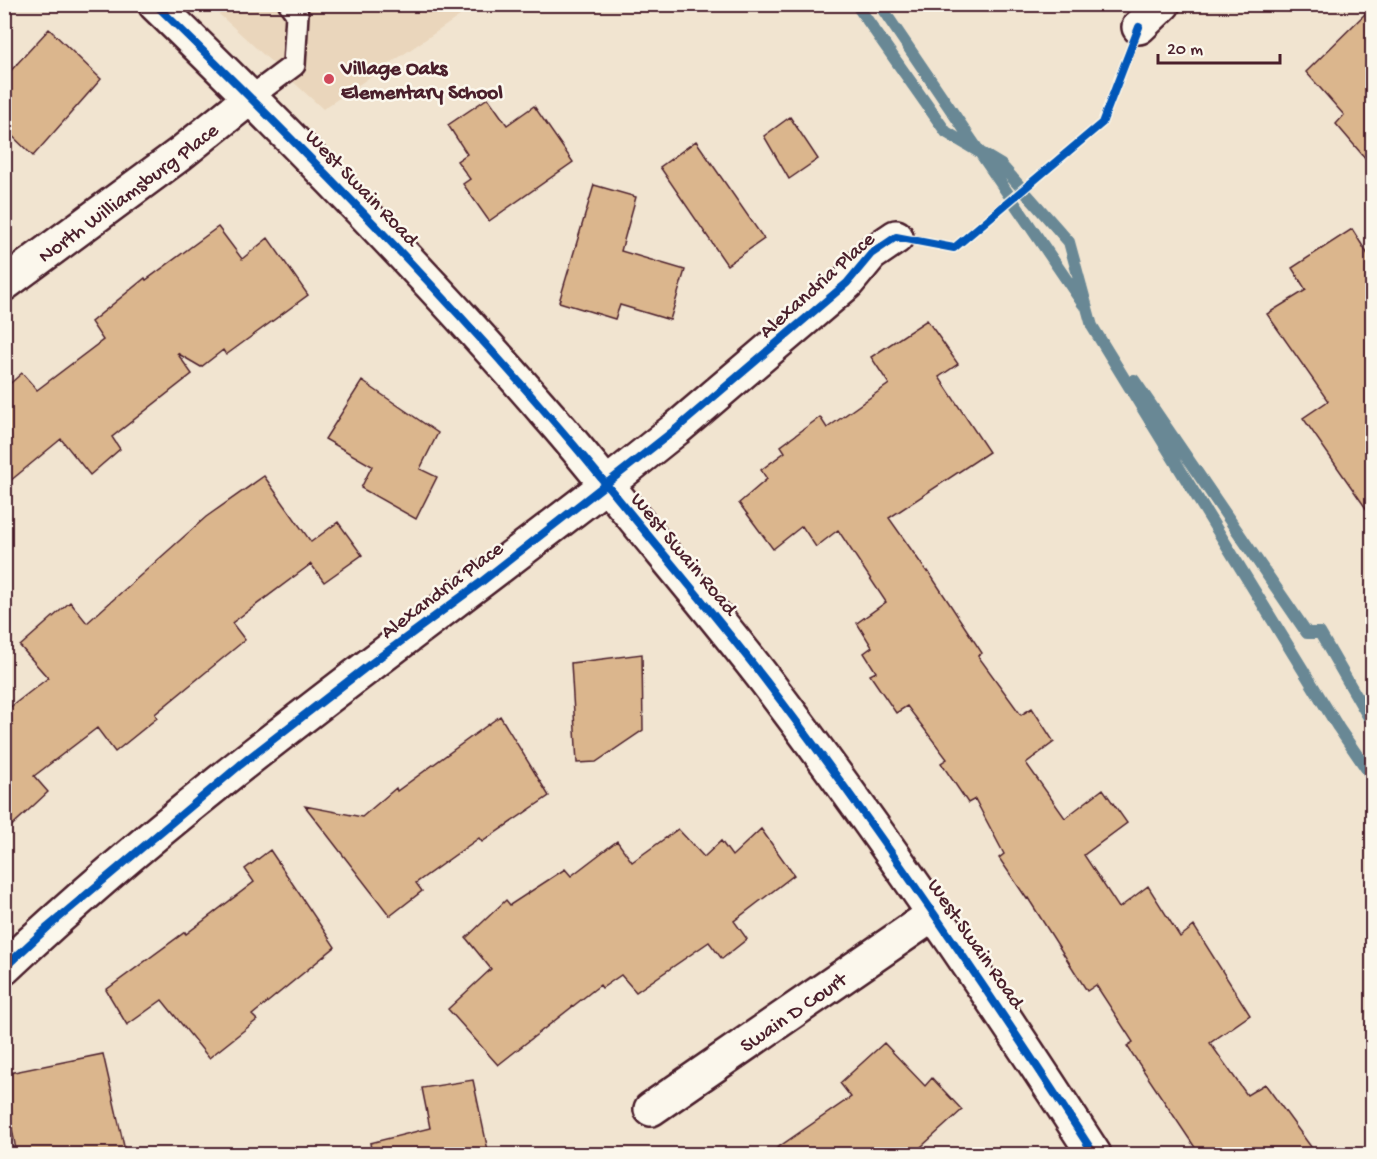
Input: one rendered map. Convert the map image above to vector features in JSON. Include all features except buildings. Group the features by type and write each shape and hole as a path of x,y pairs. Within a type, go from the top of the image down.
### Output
{"street":[{"name":"West Swain Road","path":"155,4 251,97 380,228 549,416 710,609 874,827 1007,1019 1094,1155"},
{"path":"1139,27 1163,4"},
{"name":"North Williamsburg Place","path":"4,284 180,154 251,97"},
{"name":"Alexandria Place","path":"4,968 48,927 240,765 480,583 676,429 847,283 871,254 896,237"},
{"name":"Swain D Court","path":"651,1108 934,914"}],"lane":[{"path":"251,97 294,66 297,14 290,4"}],"shaded area":[{"name":"Village Oaks Elementary School","path":"209,5 476,5 323,109"}],"waterway":[{"path":"856,4 946,132 1001,165 1069,242 1092,326 1338,727 1372,777"},
{"path":"879,4 1083,304"},
{"path":"1134,380 1307,633 1320,633 1372,723"}],"cycle path":[{"path":"155,4 405,256 566,436 712,613 766,681 893,855 1094,1154"},
{"path":"4,968 48,927 240,765 480,583 676,429 847,283 871,254 896,237 954,248 1102,123 1139,27"}],"place":[{"name":"Village Oaks Elementary School","path":"329,79"}]}
